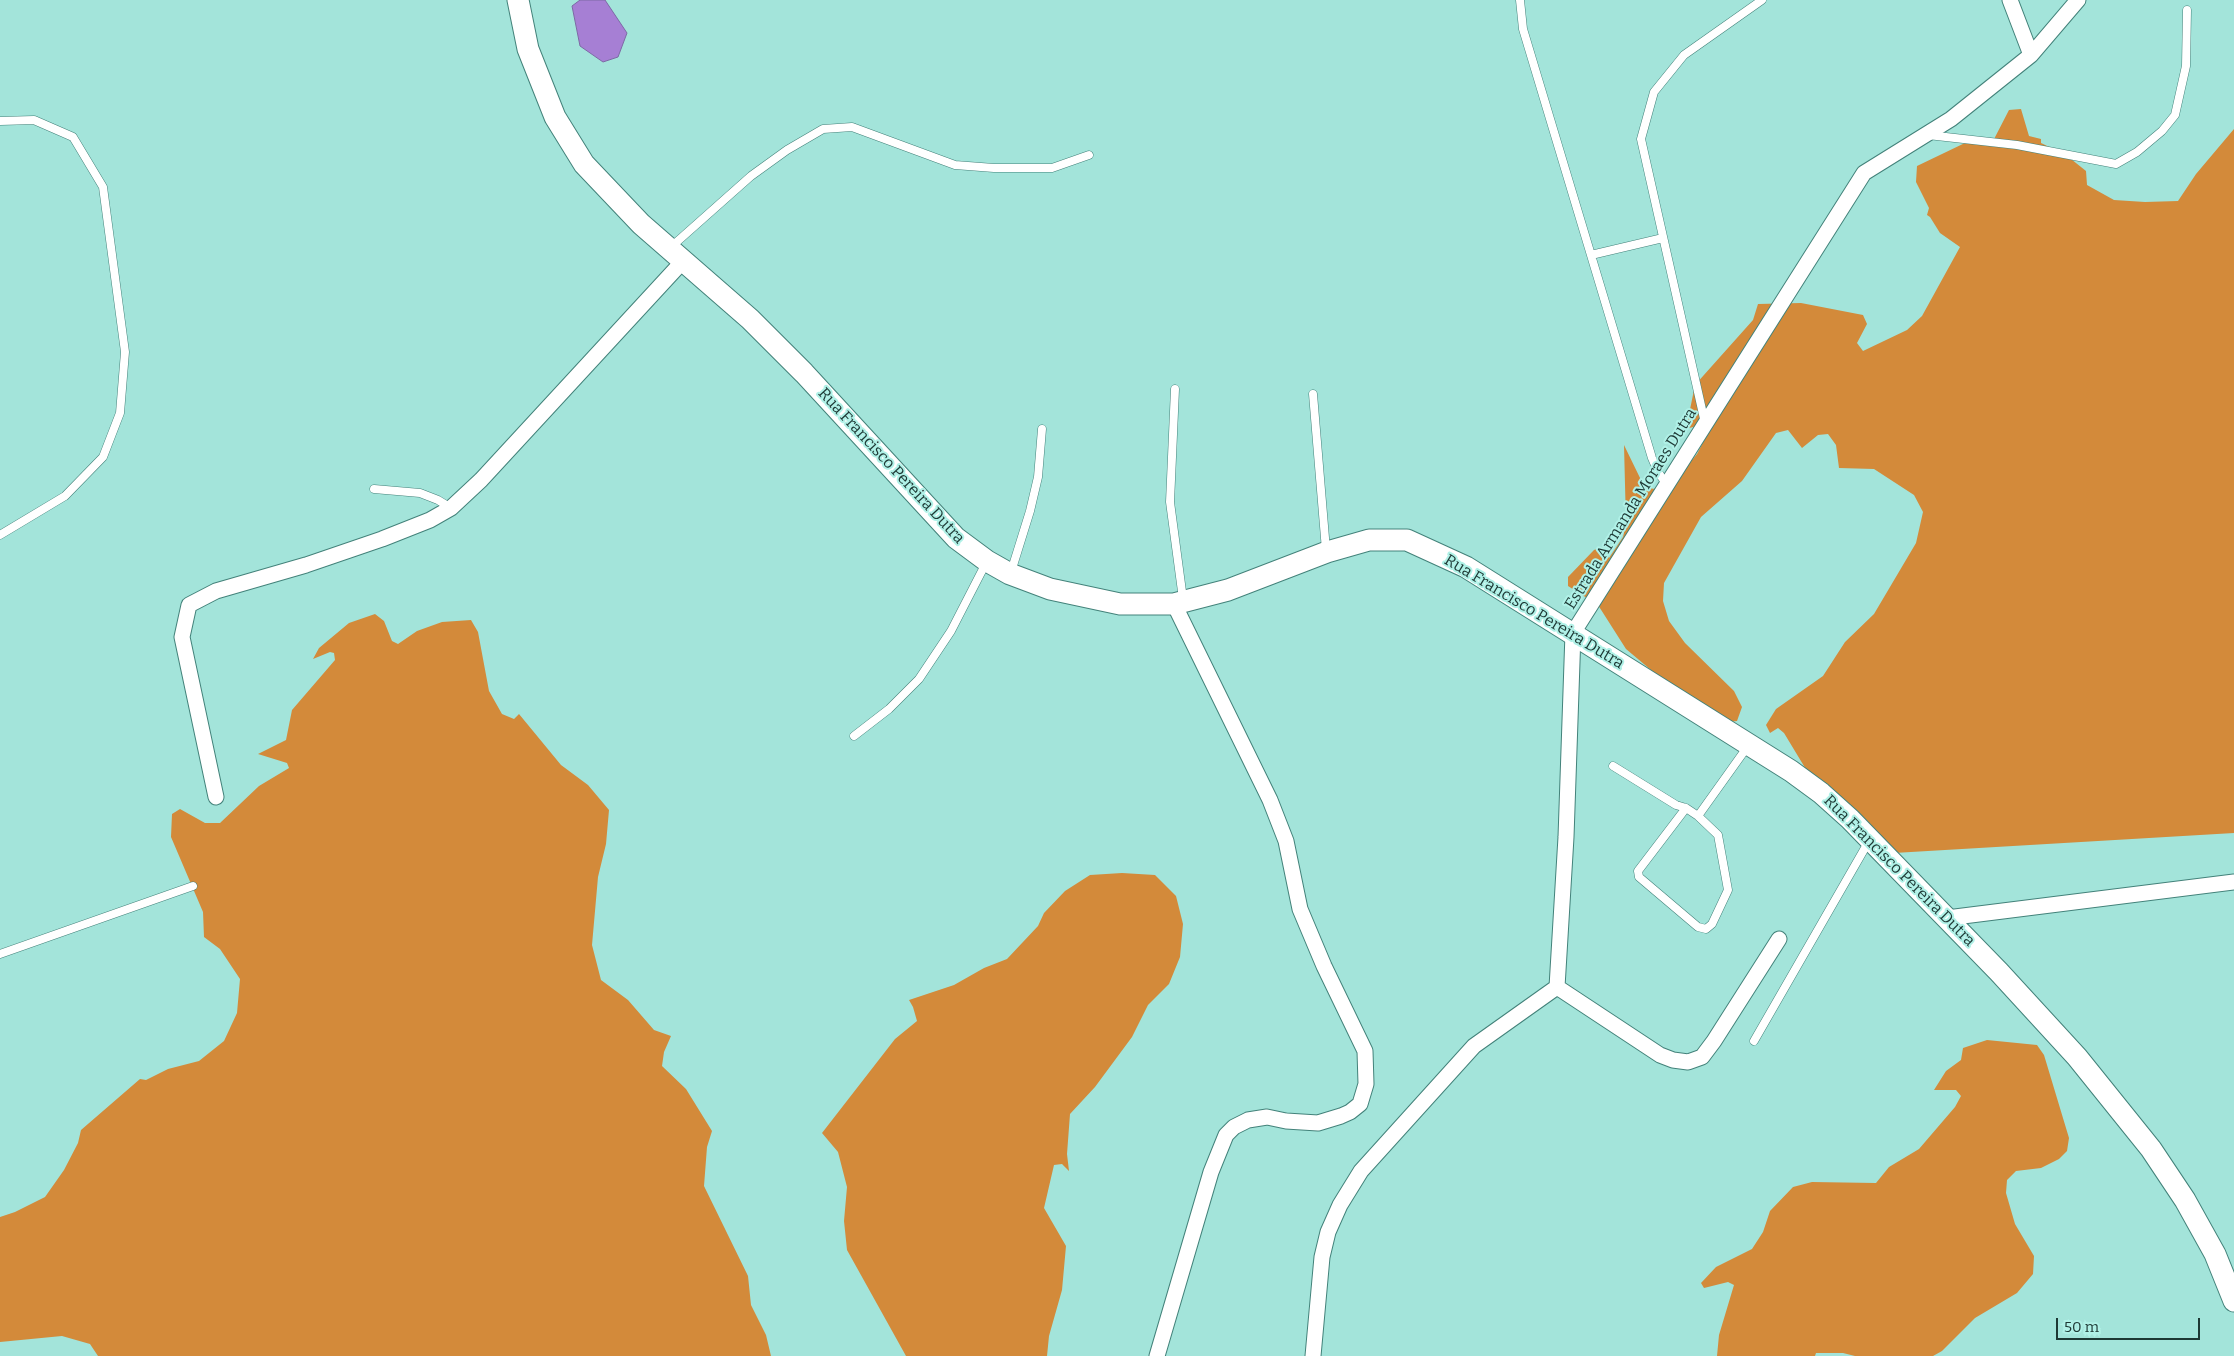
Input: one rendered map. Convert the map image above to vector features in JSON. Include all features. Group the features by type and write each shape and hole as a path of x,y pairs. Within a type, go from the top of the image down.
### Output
{"main road":[{"name":"Rua Francisco Pereira Dutra","path":"518,0 528,49 555,117 584,164 641,224 750,319 804,373 956,538 987,561 1010,574 1050,589 1120,604 1178,603 1228,590 1326,552 1368,540 1407,540 1466,567 1749,745 1820,793 1870,839 2077,1057 2151,1149 2189,1207 2214,1254 2234,1302"}],"street":[{"path":"2010,0 2031,55"},
{"name":"Estrada Armanda Moraes Dutra","path":"1557,986 1566,837 1573,633 1864,173 1951,118 2031,55 2078,0"},
{"path":"216,796 182,636 190,605 216,591 306,565 382,539 430,520 451,508 481,480 677,254"},
{"path":"1157,1356 1211,1172 1226,1135 1234,1127 1248,1120 1267,1117 1286,1121 1318,1123 1341,1116 1360,1104 1366,1084 1365,1051 1324,966 1300,909 1286,841 1270,800 1178,603"},
{"path":"1947,918 2234,882"},
{"path":"1314,1356 1322,1257 1328,1232 1340,1205 1361,1171 1474,1046 1557,986 1660,1055 1673,1060 1688,1062 1702,1058 1779,939"}],"lane":[{"path":"1520,0 1523,29 1652,458 1658,472 1667,485"},
{"path":"1706,424 1641,139 1654,92 1684,55 1762,0"},
{"path":"1926,135 2017,145 2116,164 2136,152 2162,131 2175,115 2186,66 2187,10"},
{"path":"0,121 34,120 72,137 103,187 125,352 120,414 103,457 65,496 0,535"},
{"path":"677,254 751,176 787,150 822,129 852,127 955,165 994,168 1052,168 1089,155"},
{"path":"1591,255 1663,238"},
{"path":"1174,389 1170,502 1178,603"},
{"path":"1313,394 1326,552"},
{"path":"1010,574 1030,511 1038,477 1042,429"},
{"path":"374,489 420,494 438,500 451,508"},
{"path":"854,736 889,709 919,679 952,631 987,561"},
{"path":"1698,816 1749,745"},
{"path":"1613,766 1676,805 1686,808 1698,816 1718,836 1728,890 1712,924 1706,929 1698,927 1639,877 1638,871 1686,808"},
{"path":"1754,1041 1870,839"},
{"path":"0,954 193,886"}],"shaded area":[{"path":"580,0 605,0 627,33 618,57 603,62 580,46 572,6"},
{"path":"2021,109 2029,136 2041,139 2041,143 2066,155 2086,171 2087,185 2114,200 2145,202 2178,201 2196,174 2234,129 2234,833 1894,853 1807,771 1784,733 1778,728 1770,733 1766,725 1776,709 1823,676 1845,642 1874,614 1916,543 1923,512 1914,495 1874,469 1839,468 1836,445 1828,434 1818,435 1802,448 1788,430 1776,433 1742,481 1701,517 1664,583 1663,601 1669,621 1685,643 1734,691 1742,707 1737,721 1729,722 1676,691 1626,649 1598,605 1568,586 1568,577 1594,550 1602,547 1609,558 1623,537 1626,524 1624,445 1641,480 1653,489 1676,480 1697,454 1714,421 1686,429 1695,385 1753,320 1758,304 1801,303 1863,315 1867,324 1857,343 1863,351 1907,330 1922,316 1960,247 1940,233 1927,215 1929,208 1916,182 1917,166 1967,142 1992,143 2009,110"},
{"path":"375,614 384,621 392,641 398,644 417,631 442,622 471,620 478,632 489,691 502,714 514,719 519,714 561,765 588,785 609,810 606,844 598,877 592,945 601,980 628,1000 654,1030 671,1036 664,1052 662,1066 686,1089 712,1131 707,1147 704,1186 748,1276 751,1305 766,1335 771,1356 98,1356 90,1344 62,1336 0,1342 0,1217 15,1212 45,1197 64,1170 78,1143 81,1130 140,1079 146,1080 168,1069 199,1061 224,1041 237,1013 240,979 220,949 204,937 203,912 171,837 172,814 180,809 205,823 220,823 259,786 289,768 287,763 258,754 286,740 292,710 335,660 334,653 330,652 313,659 319,648 349,623"},
{"path":"1122,873 1155,875 1176,896 1183,924 1180,957 1169,984 1148,1005 1132,1037 1095,1087 1070,1114 1067,1154 1069,1171 1062,1164 1054,1165 1044,1208 1066,1246 1062,1290 1049,1336 1047,1356 906,1356 847,1250 844,1221 847,1187 838,1152 822,1133 895,1039 917,1021 909,1000 954,985 984,968 1007,959 1038,926 1044,913 1065,891 1090,875"},
{"path":"1987,1040 2037,1045 2044,1055 2069,1138 2067,1151 2059,1159 2041,1168 2016,1171 2007,1180 2006,1193 2015,1224 2034,1256 2033,1274 2017,1293 1975,1318 1942,1351 1933,1356 1855,1356 1843,1353 1816,1353 1815,1356 1717,1356 1719,1335 1734,1285 1728,1282 1704,1288 1701,1283 1716,1267 1752,1249 1763,1232 1770,1211 1793,1187 1812,1182 1876,1183 1889,1167 1919,1149 1955,1107 1961,1096 1956,1090 1934,1090 1946,1071 1961,1060 1963,1048"}]}
